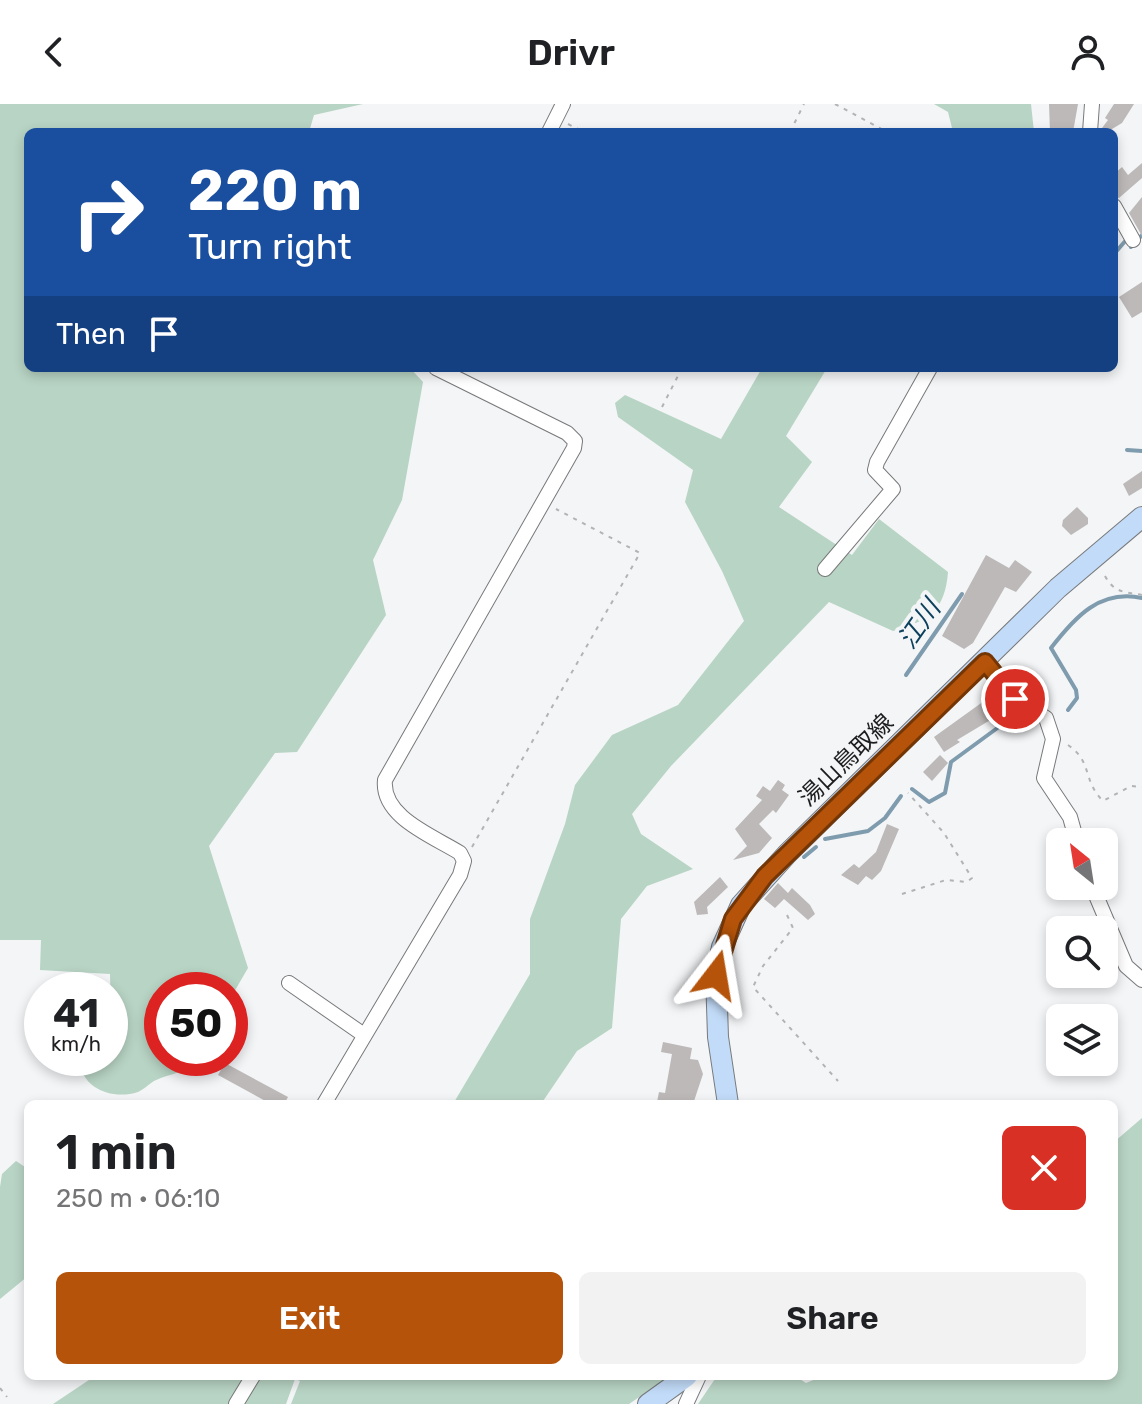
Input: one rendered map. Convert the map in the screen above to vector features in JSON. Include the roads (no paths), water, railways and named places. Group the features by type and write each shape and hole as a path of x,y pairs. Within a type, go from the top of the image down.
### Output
{"main road":[{"name":"湯山鳥取線","path":"728,1100 715,992 722,947 733,919 753,890 1079,568 1142,517"},
{"path":"648,1404 681,1380"}],"street":[{"path":"1090,128 1092,104"},
{"path":"1118,213 1133,240"},
{"path":"326,1100 460,875 464,861 460,853 393,810 384,792 385,780 544,503 575,441 444,372"},
{"path":"825,569 893,489 875,470 877,462 928,372"},
{"path":"985,662 1015,699 1046,718 1053,739 1044,778 1055,800 1070,817 1073,828"},
{"path":"1098,900 1126,966 1142,980"},
{"path":"289,983 364,1035"},
{"path":"236,1404 251,1380"},
{"path":"686,1404 693,1396 698,1380"}],"waterway":[{"path":"1118,249 1127,239 1131,247 1142,235"},
{"name":"江川","path":"1127,450 1142,451"},
{"name":"江川","path":"906,675 962,594"},
{"path":"1068,710 1077,698 1076,690 1051,648 1069,626 1090,608 1113,598 1142,598"},
{"path":"912,789 929,802 945,793 951,762 1011,718 1034,717"},
{"name":"江川","path":"828,790 866,730"},
{"path":"825,839 868,831 885,818 901,796"},
{"path":"804,857 816,847"}]}
